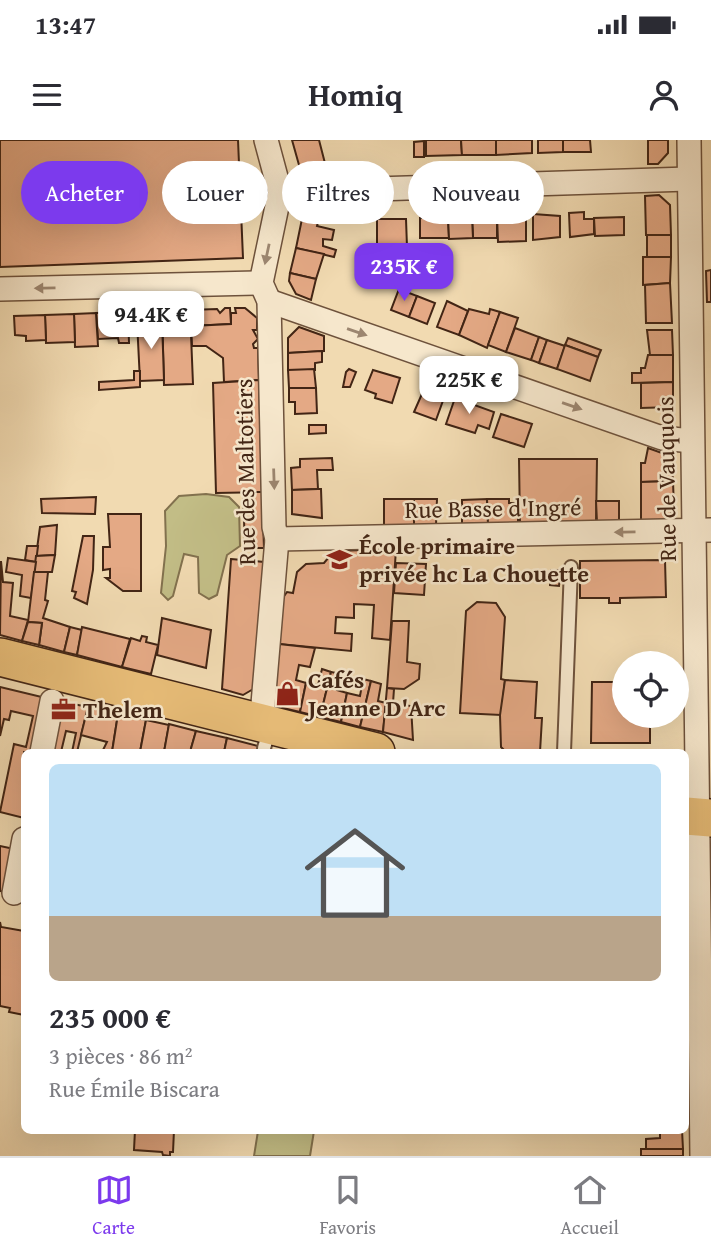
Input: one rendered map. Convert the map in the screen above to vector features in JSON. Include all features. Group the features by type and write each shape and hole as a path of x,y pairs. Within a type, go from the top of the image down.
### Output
{"main road":[{"path":"0,657 264,733 358,749"}],"street":[{"name":"Rue des Maltotiers","path":"264,733 263,705 277,538 265,292 281,192 266,140"},
{"name":"Rue de Vauquois","path":"689,140 692,441 702,530 697,817 702,1156"},
{"path":"281,192 688,179"},
{"path":"0,289 265,292 662,438 692,441"},
{"name":"Rue Basse d'Ingré","path":"277,538 702,530"},
{"path":"43,749 52,698"},
{"path":"14,893 21,855"}],"lane":[{"path":"564,749 571,567"}],"shaded area":[{"path":"206,494 229,497 239,507 240,546 227,555 217,595 209,599 199,593 198,557 184,554 173,596 168,600 161,593 166,546 165,511 179,496"},
{"path":"258,1134 314,1134 310,1156 254,1156"}],"building":[{"path":"0,140 238,140 239,161 162,161 162,224 242,224 243,258 0,267"},
{"path":"292,140 319,140 324,161 298,161"},
{"path":"426,140 461,140 462,155 426,156"},
{"path":"461,140 496,140 496,155 462,155"},
{"path":"496,140 532,140 532,153 496,155"},
{"path":"538,140 563,140 563,152 538,153"},
{"path":"563,140 590,140 591,152 563,152"},
{"path":"648,140 668,140 668,153 658,164 648,164"},
{"path":"424,141 424,157 414,157 414,142"},
{"path":"659,195 670,205 671,235 646,235 645,196"},
{"path":"584,212 584,219 594,219 594,234 570,237 569,213"},
{"path":"544,215 560,216 560,237 533,240 533,224 544,224"},
{"path":"624,217 624,235 595,236 594,218"},
{"path":"394,219 406,219 407,247 377,248 377,224 394,224"},
{"path":"301,224 318,224 334,230 332,240 323,239 323,246 336,250 334,257 296,248"},
{"path":"420,224 448,224 449,238 420,238"},
{"path":"448,224 472,224 473,238 449,239"},
{"path":"472,224 497,224 497,238 473,238"},
{"path":"497,224 526,224 526,241 498,242"},
{"path":"647,235 671,235 671,257 647,258"},
{"path":"296,248 324,254 316,279 290,273"},
{"path":"414,255 450,261 450,279 415,273"},
{"path":"643,257 671,257 670,283 643,285"},
{"path":"711,270 711,302 707,302 706,271"},
{"path":"290,273 316,279 311,300 296,294 289,281"},
{"path":"670,283 672,323 646,323 645,285"},
{"path":"399,289 417,296 409,317 391,310"},
{"path":"417,296 435,303 427,324 409,317"},
{"path":"447,301 468,311 459,335 437,327"},
{"path":"225,308 230,308 231,324 191,326 190,310 217,309 220,313"},
{"path":"235,308 245,308 257,318 257,330 253,330 258,339 253,344 254,348 258,348 259,380 224,382 223,358 206,346 192,346 191,326 231,324 231,313 236,313"},
{"path":"469,309 489,314 490,309 500,312 487,348 459,335"},
{"path":"190,310 193,384 164,385 162,311"},
{"path":"128,312 129,343 119,343 118,338 98,339 96,313"},
{"path":"500,312 518,318 506,352 488,345"},
{"path":"96,313 98,346 75,347 74,314"},
{"path":"74,314 75,342 46,343 45,315"},
{"path":"45,315 46,340 26,341 26,336 15,335 14,316"},
{"path":"137,321 162,321 164,380 140,381"},
{"path":"299,327 324,336 324,351 288,353 288,338"},
{"path":"515,328 539,337 531,360 506,352"},
{"path":"647,330 672,330 673,355 650,355"},
{"path":"539,337 547,340 539,363 531,360"},
{"path":"568,338 601,350 598,357 565,345"},
{"path":"547,340 565,346 557,369 539,363"},
{"path":"565,345 598,357 590,381 557,369"},
{"path":"322,351 322,362 315,363 315,370 288,370 288,353"},
{"path":"648,355 673,355 673,382 632,383 632,373 641,373"},
{"path":"314,369 316,388 289,388 288,370"},
{"path":"349,369 356,372 350,387 343,387 346,372"},
{"path":"373,370 400,378 392,403 375,398 376,394 365,390"},
{"path":"134,371 140,371 140,387 99,390 99,382 134,380"},
{"path":"259,380 262,492 216,493 213,383"},
{"path":"673,382 673,407 641,408 641,383"},
{"path":"425,387 445,395 436,420 414,412"},
{"path":"289,388 316,388 317,413 295,414 295,402 289,402"},
{"path":"455,398 494,412 489,429 478,425 475,433 446,424"},
{"path":"501,414 532,424 524,447 493,437"},
{"path":"309,425 326,425 326,433 309,434"},
{"path":"648,448 662,453 672,468 673,481 641,482 641,463 645,463"},
{"path":"332,458 333,470 317,470 318,489 292,490 291,468 300,467 300,459"},
{"path":"519,459 597,459 596,523 520,524"},
{"path":"673,481 674,510 663,522 641,522 641,482"},
{"path":"321,489 322,518 292,514 292,490"},
{"path":"243,492 262,492 264,548 245,548"},
{"path":"96,497 95,514 42,513 41,499"},
{"path":"384,499 414,499 414,525 384,525"},
{"path":"414,499 437,499 436,525 414,525"},
{"path":"487,499 488,523 462,524 462,500"},
{"path":"487,499 509,499 509,503 518,503 518,524 488,523"},
{"path":"596,501 619,501 619,522 597,522"},
{"path":"108,514 141,514 141,591 123,591 106,578 110,578 110,569 103,570 103,547 110,547"},
{"path":"57,525 55,555 36,556 40,527"},
{"path":"83,536 94,536 93,570 87,604 74,598 76,592 72,591"},
{"path":"27,546 38,546 36,562 25,560"},
{"path":"396,549 390,640 372,638 374,605 354,604 354,618 336,617 335,633 352,634 351,651 279,644 282,599 287,592 293,593 297,572 306,564 324,563 334,551"},
{"path":"55,555 52,572 34,572 36,556"},
{"path":"8,558 36,562 31,598 20,596 22,575 6,572"},
{"path":"231,559 264,562 255,688 243,695 222,689"},
{"path":"665,560 666,597 620,598 620,603 609,603 609,598 580,598 580,561"},
{"path":"1,561 3,582 13,583 10,616 28,620 22,641 0,635"},
{"path":"396,563 426,564 424,595 394,593"},
{"path":"551,570 561,570 559,586 550,585"},
{"path":"34,572 48,572 45,600 48,601 43,618 70,627 64,652 39,645 42,623 28,622"},
{"path":"477,602 496,603 505,617 501,679 505,680 501,715 460,713 466,611"},
{"path":"162,618 211,630 206,668 157,655"},
{"path":"392,621 409,621 407,662 420,664 419,679 404,689 387,688"},
{"path":"28,622 42,623 39,645 22,641"},
{"path":"70,627 82,630 77,655 64,652"},
{"path":"82,627 130,639 122,667 77,655"},
{"path":"142,636 147,637 146,642 158,645 151,674 122,667 131,638 140,641"},
{"path":"279,644 315,648 310,667 299,665 296,680 306,683 300,712 283,708 275,697"},
{"path":"322,669 331,672 320,717 300,712 306,683 318,685"},
{"path":"331,672 341,674 337,690 347,693 341,722 320,717"},
{"path":"363,679 371,681 360,727 341,722 347,693 360,696"},
{"path":"505,680 537,682 535,718 542,718 540,749 503,749 500,715"},
{"path":"371,681 381,684 378,701 386,703 383,732 360,727"},
{"path":"592,682 612,682 612,728 650,728 650,743 591,743"},
{"path":"0,687 50,699 40,749 21,749 21,817 0,812 14,744 26,747 33,716 11,711 9,720 4,719 0,736"},
{"path":"387,688 394,689 393,703 411,706 413,740 383,732"},
{"path":"54,700 88,707 78,749 73,749 76,733 66,731 62,749 45,749"},
{"path":"88,707 118,714 112,749 104,749 107,742 81,735"},
{"path":"118,714 146,720 141,749 112,749"},
{"path":"146,720 169,725 165,749 141,749"},
{"path":"169,724 196,731 191,749 165,749"},
{"path":"196,731 227,738 225,749 191,749"},
{"path":"227,738 269,749 225,749"},
{"path":"0,846 19,850 10,893 0,891"},
{"path":"0,922 1,927 21,930 21,1014 9,1012 10,1008 0,1006"},
{"path":"135,1134 174,1134 173,1152 170,1152 170,1156 163,1155 162,1152 134,1150"},
{"path":"660,1134 682,1134 683,1149 646,1150 646,1139 660,1138"},
{"path":"641,1149 683,1149 683,1156 641,1156"}],"place":[{"name":"École primaire privée hc La Chouette","path":"339,559"},
{"name":"Cafés Jeanne D'Arc","path":"288,693"},
{"name":"Thelem","path":"63,709"}]}
